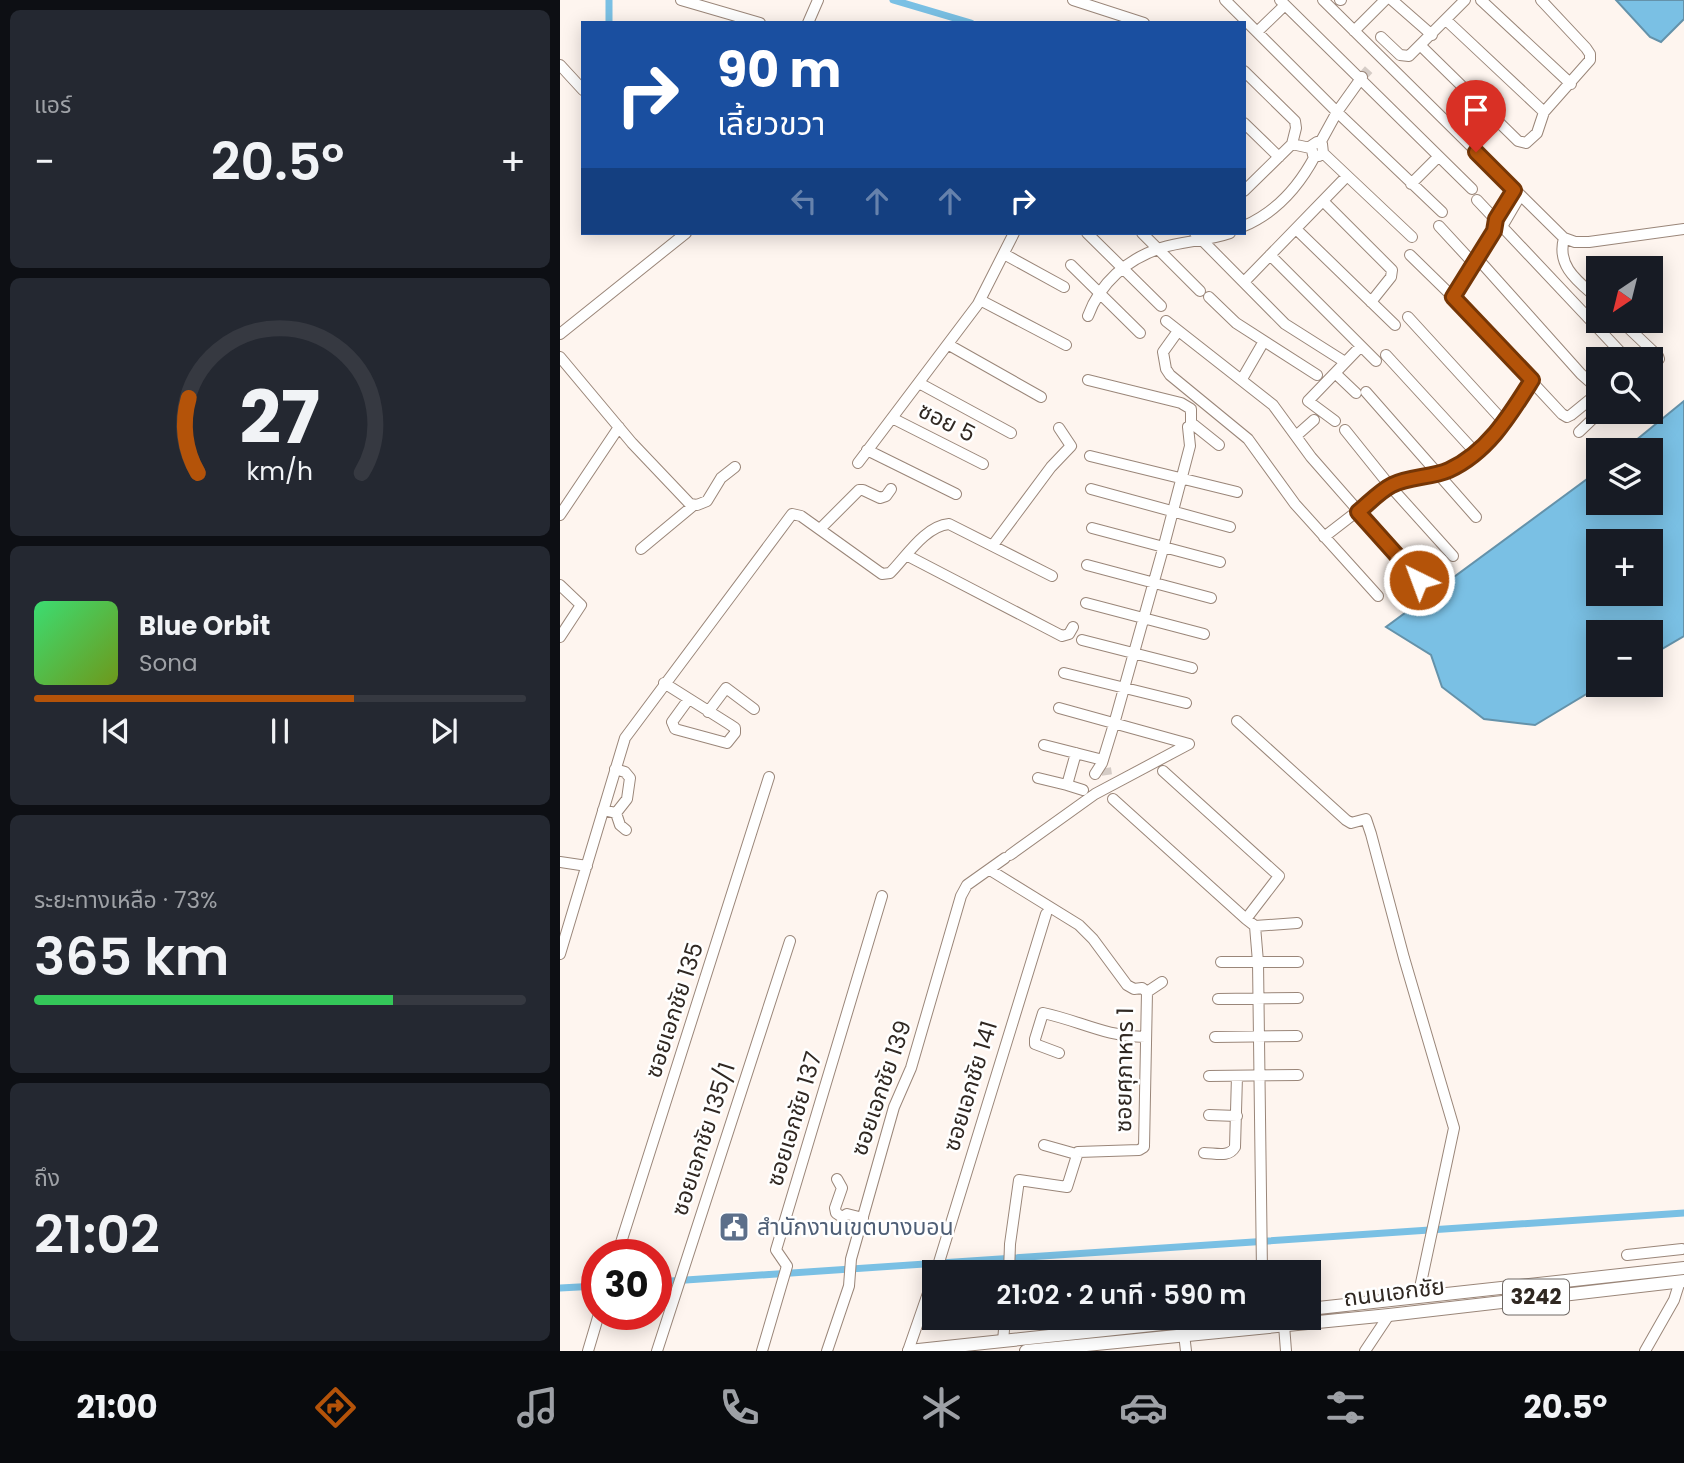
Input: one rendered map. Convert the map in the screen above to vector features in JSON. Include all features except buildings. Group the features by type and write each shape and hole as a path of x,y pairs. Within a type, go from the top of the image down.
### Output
{"main road":[{"name":"ถนนเอกชัย","path":"1321,1308 1418,1297 1683,1277"},
{"name":"ถนนเอกชัย","path":"1321,1321 1683,1277"},
{"path":"1389,1315 1392,1300"},
{"path":"908,1351 1106,1330"},
{"name":"ถนนเอกชัย","path":"1026,1351 1228,1330"}],"street":[{"path":"681,0 753,21"},
{"path":"809,21 818,0"},
{"path":"1073,0 1138,21"},
{"path":"1225,0 1442,212"},
{"path":"1323,0 1564,238 1575,242 1589,242 1684,229"},
{"path":"1354,31 1385,0"},
{"path":"1392,0 1432,35"},
{"path":"1481,0 1571,84"},
{"path":"1420,46 1521,143 1526,143 1538,133 1544,112 1590,60 1590,54 1541,0"},
{"path":"1257,32 1283,2 1438,157 1498,225 1615,347"},
{"path":"1381,37 1405,57 1432,35 1458,2"},
{"path":"1446,20 1544,112"},
{"path":"1371,67 1380,57"},
{"path":"560,65 581,88"},
{"path":"1246,73 1295,121 1296,128 1292,144 1246,185"},
{"path":"1246,225 1279,205 1298,184 1337,112 1361,79"},
{"path":"1246,125 1279,157"},
{"path":"1292,144 1317,150 1412,236"},
{"path":"1411,184 1438,157"},
{"path":"1244,282 1347,176"},
{"path":"1453,297 1517,193"},
{"path":"1323,201 1392,270 1391,278 1371,302"},
{"path":"1439,226 1477,262 1586,379"},
{"path":"1296,229 1395,325"},
{"path":"560,334 684,235"},
{"path":"858,463 949,345 980,300 1013,235"},
{"path":"1089,235 1161,306"},
{"path":"1144,235 1230,318 1317,375"},
{"path":"1088,316 1099,292 1123,268 1141,256 1198,237 1285,324 1345,362"},
{"path":"1564,238 1561,253 1568,271 1586,288"},
{"path":"1004,254 1064,287"},
{"path":"1270,255 1362,346 1381,358 1475,452"},
{"path":"1410,255 1567,417 1586,401"},
{"path":"1071,265 1140,333"},
{"path":"980,300 1066,345"},
{"path":"1408,317 1505,423"},
{"path":"1166,321 1273,405 1358,512 1419,580"},
{"path":"1178,331 1163,352 1170,375 1248,439 1279,484 1378,596"},
{"path":"1634,333 1648,347"},
{"path":"1242,379 1264,341"},
{"path":"949,345 1041,397"},
{"path":"1335,421 1308,401 1362,346"},
{"path":"560,357 656,470 681,496 694,505"},
{"path":"1335,373 1361,393 1476,517"},
{"path":"1044,745 1076,753 1102,772 1190,446 1187,432 1191,425 1191,409 1181,403 1088,380"},
{"path":"1324,537 1390,486 1438,474 1458,465 1491,439 1505,423 1532,380"},
{"path":"919,383 1011,433"},
{"name":"ซอย 5","path":"892,418 983,464"},
{"path":"1296,436 1314,420"},
{"path":"1579,432 1587,424"},
{"path":"1191,425 1200,428 1219,444"},
{"path":"560,515 619,428"},
{"path":"993,545 1051,467 1072,446 1059,428"},
{"path":"1345,430 1390,486 1453,556"},
{"path":"867,450 956,494"},
{"path":"1090,456 1237,492"},
{"path":"642,549 694,505 707,501 721,478 735,467"},
{"path":"820,529 859,490 863,489 880,498 886,496 891,489"},
{"path":"1091,489 1230,527"},
{"path":"560,954 625,738 789,516 796,513 881,574 890,573 939,525 949,524 1052,576"},
{"path":"1092,528 1220,562"},
{"path":"908,556 1062,636 1069,634 1073,627"},
{"path":"1087,565 1212,598"},
{"path":"560,586 581,605 560,637"},
{"path":"1086,603 1203,634"},
{"path":"1082,640 1192,668"},
{"path":"1065,673 1186,703"},
{"path":"664,684 735,729 727,743 680,731 672,726 688,700"},
{"path":"708,712 730,684 754,709"},
{"path":"1059,708 1114,724"},
{"path":"1237,721 1346,820 1366,820 1453,1123 1452,1142 1418,1297"},
{"name":"ซอยเอกชัย 139","path":"827,1351 849,1286 851,1259 894,1107 911,1068 961,896 967,885 1095,794 1102,772 1189,744 1114,724"},
{"path":"1067,785 1076,753"},
{"path":"615,769 628,773 630,778 627,799 616,813"},
{"path":"1163,771 1279,876 1251,923"},
{"name":"ซอยเอกชัย 135","path":"622,1239 769,777"},
{"path":"1038,778 1083,790"},
{"path":"1113,799 1251,923 1258,962 1261,1260"},
{"path":"603,810 616,813"},
{"path":"616,813 620,825 626,830"},
{"path":"560,862 587,866"},
{"name":"ซอยศุภาหาร 1","path":"990,870 1079,925 1128,985 1147,992 1144,1147 1139,1150 1080,1151 1076,1154"},
{"name":"ซอยเอกชัย 137","path":"762,1351 788,1266 776,1250 882,896"},
{"name":"ซอยเอกชัย 141","path":"939,1260 1046,914"},
{"path":"1251,923 1297,923"},
{"name":"ซอยเอกชัย 135/1","path":"657,1351 790,941"},
{"path":"1221,962 1298,962"},
{"path":"1147,992 1162,982"},
{"path":"1217,999 1298,998"},
{"path":"1059,1053 1035,1044 1043,1013 1120,1036 1145,1037"},
{"path":"1215,1037 1297,1036"},
{"path":"1209,1076 1298,1075"},
{"path":"1204,1153 1232,1152 1235,1147 1237,1076"},
{"path":"1209,1115 1237,1116"},
{"path":"1010,1260 1019,1180 1067,1187 1076,1154 1044,1145"},
{"path":"837,1179 842,1188 835,1208 836,1213 842,1217 847,1214 863,1218"},
{"path":"1627,1255 1683,1252"},
{"path":"1645,1351 1674,1300 1683,1277"},
{"name":"ซอยเอกชัย 141","path":"908,1351 922,1312"},
{"path":"1365,1351 1389,1315"},
{"path":"588,1351 594,1330"},
{"path":"1003,1341 1004,1330"},
{"path":"1284,1330 1286,1351"},
{"path":"1184,1334 1186,1351"}],"water":[{"path":"1616,0 1684,0 1684,19 1661,42 1650,37"},
{"path":"1684,401 1684,636 1663,648 1663,620 1586,620 1586,694 1535,725 1484,719 1442,687 1431,655 1386,627 1586,480 1586,515 1663,515 1663,438 1639,438 1656,424 1663,424 1663,418"}],"waterway":[{"path":"609,0 609,21"},
{"path":"893,0 964,21"},
{"path":"672,1281 1684,1213"},
{"path":"560,1288 581,1287"}],"tunnel":[{"path":"1362,77 1371,67"},
{"path":"1106,768 1107,775"}],"place":[{"name":"สำนักงานเขตบางบอน","path":"734,1227"}],"route":[{"path":"1419,580 1358,512 1390,486 1438,474 1458,465 1491,439 1505,423 1532,380 1453,297 1475,265 1494,231 1496,219 1514,190 1476,152"}]}
